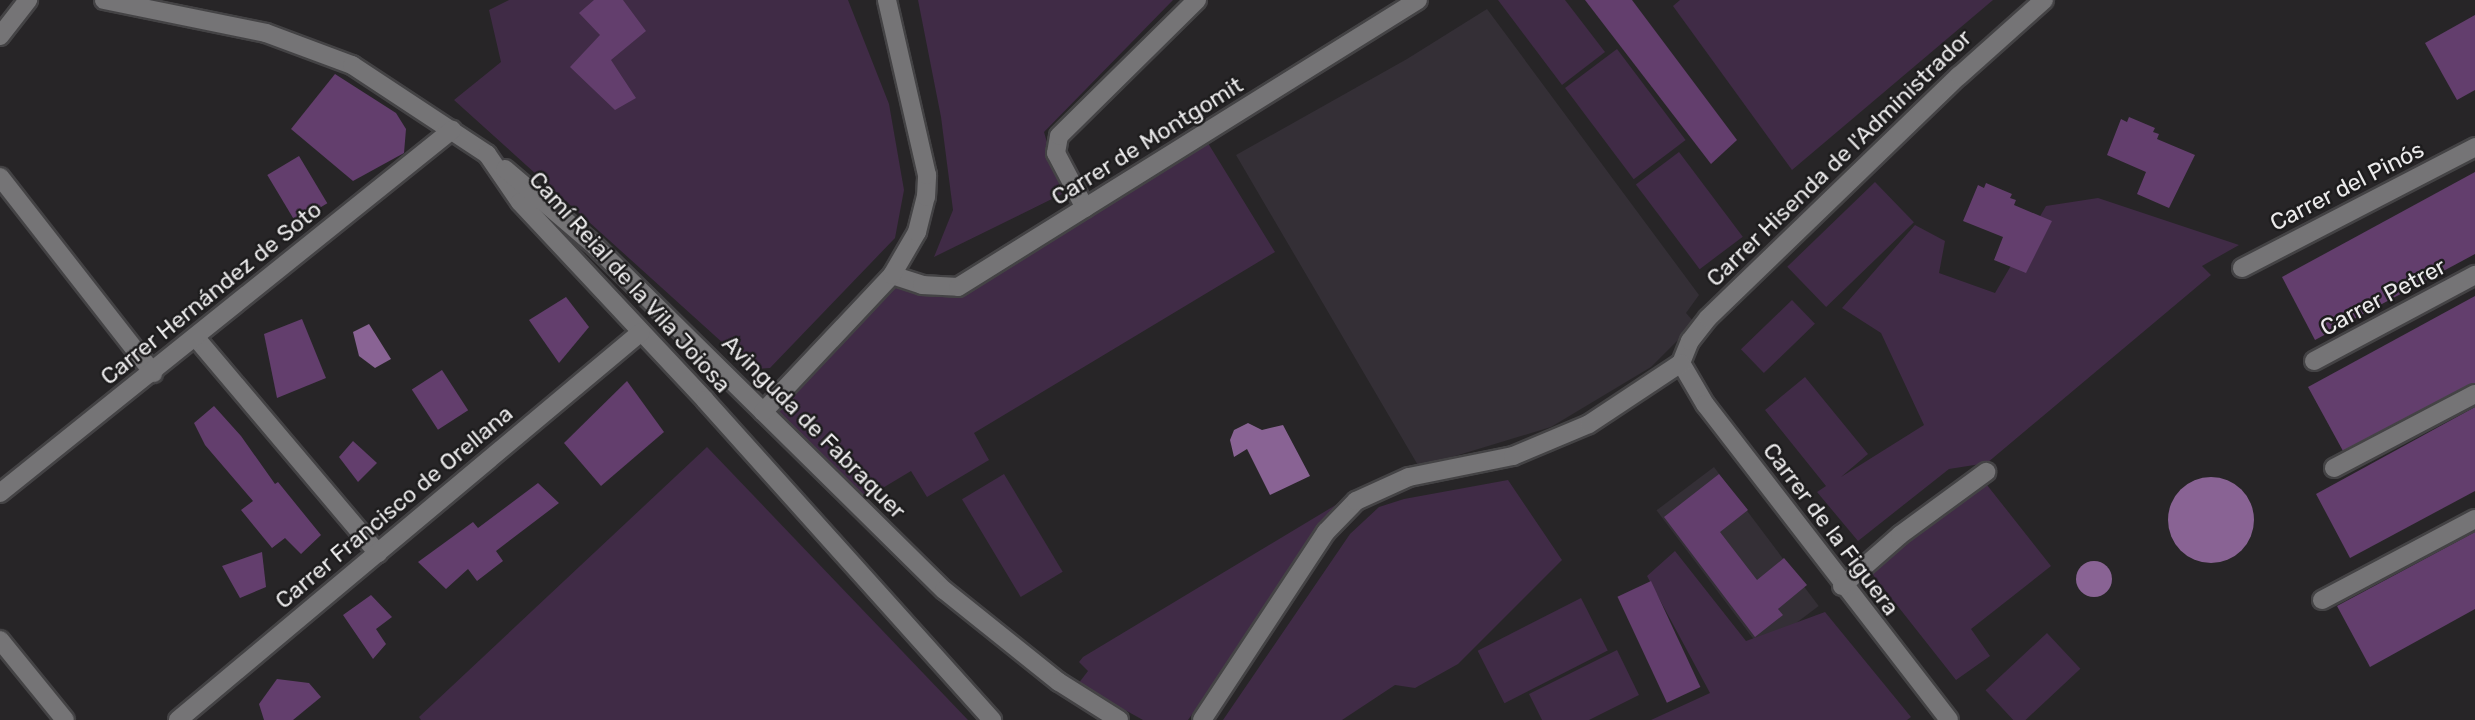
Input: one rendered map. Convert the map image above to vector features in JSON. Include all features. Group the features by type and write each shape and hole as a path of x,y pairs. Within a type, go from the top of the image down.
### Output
{"street":[{"path":"0,36 28,0"},
{"path":"763,412 892,275 917,232 926,197 927,175 887,0"},
{"path":"1085,208 1056,153 1059,135 1197,0"},
{"name":"Carrer de Montgomit","path":"892,275 922,285 958,287 1418,0"},
{"name":"Carrer Hisenda de l'Administrador","path":"1681,363 1690,341 1708,318 1959,76 2044,0"},
{"name":"Camí Reial de la Vila Joiosa","path":"109,1 278,37 352,65 487,154 520,202 992,720"},
{"name":"Carrer Hernández de Soto","path":"0,493 153,373 452,130"},
{"name":"Carrer del Pinós","path":"2242,268 2475,147"},
{"name":"Avinguda de Fabraquer","path":"487,154 595,246 944,590 1059,682 1119,720"},
{"path":"0,177 153,373"},
{"name":"Carrer Petrer","path":"2314,361 2475,275"},
{"name":"Carrer Francisco de Orellana","path":"178,720 641,332"},
{"path":"196,338 378,553"},
{"path":"1202,720 1326,532 1356,501 1409,477 1513,456 1588,424 1681,363"},
{"name":"Carrer de la Figuera","path":"1681,363 1705,404 1842,586 1949,720"},
{"path":"2334,468 2475,394"},
{"path":"1842,586 1900,536 1986,472"},
{"path":"2322,600 2475,519"},
{"path":"0,640 65,720"}],"shaded area":[{"path":"509,0 848,0 889,104 904,190 895,238 770,368 756,369 745,363 454,100 501,62 489,10"},
{"path":"918,0 1173,0 1044,132 1062,194 934,257 953,210 941,117"},
{"path":"1498,0 1565,0 1605,52 1562,85"},
{"path":"1680,0 1993,0 1792,170 1673,6"},
{"path":"1487,9 1699,295 1686,313 1695,323 1651,367 1551,427 1419,467 1236,155 1407,59"},
{"path":"1617,49 1686,140 1634,179 1565,88"},
{"path":"1203,135 1275,252 974,433 989,460 927,497 911,471 856,504 763,412 892,275 958,287"},
{"path":"1679,152 1743,237 1700,269 1636,184"},
{"path":"1875,182 1914,222 1826,307 1787,267"},
{"path":"2098,198 2239,245 2202,266 2211,275 1987,463 1949,469 1858,541 1817,492 1826,486 1765,410 1805,377 1868,454 1841,477 1924,425 1881,333 1842,308 1915,225 1945,241 1939,273 1995,293 2046,206"},
{"path":"1792,300 1815,324 1764,373 1741,349"},
{"path":"369,324 391,359 375,368 359,356 353,332"},
{"path":"1248,423 1262,430 1283,425 1310,476 1270,495 1247,449 1234,457 1230,440 1234,430"},
{"path":"707,447 968,720 421,720 419,717"},
{"path":"1714,467 1819,606 1761,649 1656,510"},
{"path":"1004,474 1063,572 1021,597 962,499"},
{"path":"2211,477 2235,484 2247,496 2254,520 2247,544 2235,556 2211,563 2187,556 2175,544 2168,520 2175,496 2187,484"},
{"path":"1508,480 1562,560 1458,664 1415,688 1395,685 1342,720 1223,720 1350,534 1379,507 1404,499"},
{"path":"1987,485 2051,566 1971,629 1990,656 1956,680 1870,571"},
{"path":"1339,503 1188,720 1143,720 1078,684 1088,671 1079,662 1083,657"},
{"path":"1675,551 1746,641 1825,612 1911,717 1907,720 1651,720 1710,693 1647,576"},
{"path":"2094,561 2107,566 2112,579 2107,592 2094,597 2081,592 2076,579 2081,566"},
{"path":"1581,598 1608,651 1504,703 1478,651"},
{"path":"2047,633 2080,669 2026,720 2013,720 1986,690"},
{"path":"1617,650 1639,695 1589,720 1542,720 1529,694"}],"building":[{"path":"594,0 623,0 646,31 611,60 636,98 615,110 570,67 600,35 579,13"},
{"path":"1585,0 1632,0 1737,140 1711,164"},
{"path":"2475,15 2475,90 2457,100 2425,43"},
{"path":"335,74 396,113 406,129 404,153 353,181 291,129"},
{"path":"2129,117 2155,128 2153,132 2159,134 2157,139 2195,155 2169,208 2137,194 2146,172 2107,155 2121,119 2127,122"},
{"path":"299,156 327,203 296,222 267,175"},
{"path":"2475,172 2475,254 2315,340 2282,277"},
{"path":"1986,183 2012,194 2010,198 2016,200 2014,205 2052,221 2026,273 1994,260 2003,237 1963,221 1978,185 1984,188"},
{"path":"2475,296 2475,383 2343,451 2308,387"},
{"path":"566,297 589,327 559,363 529,320"},
{"path":"302,319 326,378 277,398 264,334"},
{"path":"442,370 468,410 438,430 412,390"},
{"path":"627,381 664,432 601,486 564,443"},
{"path":"214,406 241,436 275,484 278,482 321,535 301,554 285,538 272,548 241,510 253,501 205,445 194,423"},
{"path":"2475,407 2475,491 2350,558 2316,494"},
{"path":"353,441 377,463 358,482 339,457"},
{"path":"1719,474 1748,510 1720,532 1757,580 1784,558 1807,585 1778,609 1783,615 1755,637 1664,517"},
{"path":"538,483 559,503 496,551 503,561 477,581 468,569 446,589 418,562 473,522 478,528"},
{"path":"2475,532 2475,609 2370,667 2337,606"},
{"path":"262,552 266,587 240,598 222,566"},
{"path":"1651,581 1700,687 1667,703 1617,597"},
{"path":"371,595 392,617 376,629 386,644 373,659 343,615"},
{"path":"277,679 309,683 321,697 293,720 264,720 259,704"}]}
